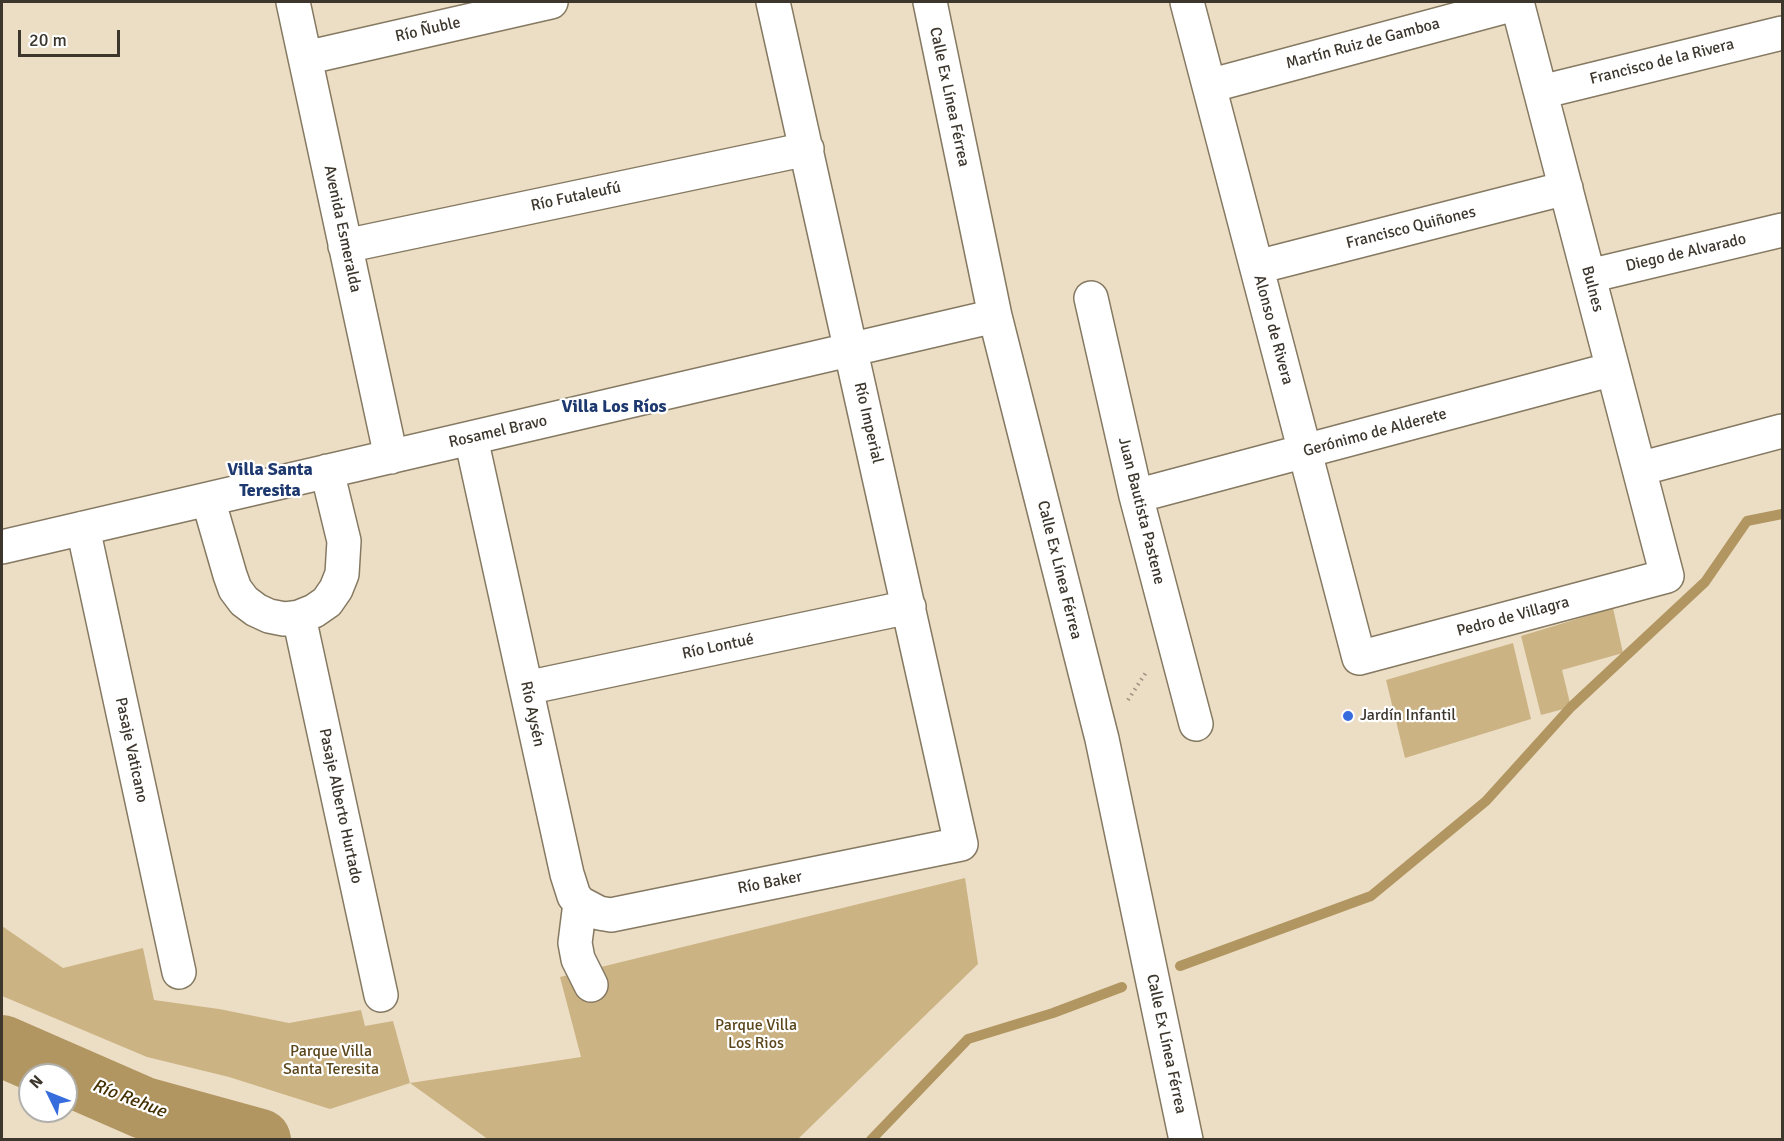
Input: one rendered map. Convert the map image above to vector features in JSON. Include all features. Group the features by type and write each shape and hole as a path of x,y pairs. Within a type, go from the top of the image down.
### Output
{"street":[{"name":"Avenida Esmeralda","path":"293,2 391,457"},
{"name":"Río Ñuble","path":"305,58 551,2"},
{"name":"Río Imperial","path":"773,2 961,844"},
{"name":"Calle Ex Línea Férrea","path":"930,2 995,316 1102,739 1186,1140"},
{"name":"Alonso de Rivera","path":"1187,2 1359,658"},
{"name":"Martín Ruiz de Gamboa","path":"1209,86 1518,2"},
{"name":"Bulnes","path":"1518,2 1667,576"},
{"name":"Francisco de la Rivera","path":"1541,92 1782,33"},
{"name":"Río Futaleufú","path":"345,246 807,149"},
{"name":"Francisco Quiñones","path":"1257,267 1566,188"},
{"name":"Diego de Alvarado","path":"1589,276 1782,230"},
{"name":"Juan Bautista Pastene","path":"1091,298 1136,496 1196,724"},
{"name":"Rosamel Bravo","path":"2,547 995,316"},
{"name":"Gerónimo de Alderete","path":"1136,496 1613,369"},
{"path":"1639,469 1782,432"},
{"name":"Río Aysén","path":"471,438 567,874 573,896 580,903"},
{"path":"208,499 230,575 235,589 244,601 269,616 284,619 299,617 327,602 342,574 344,541 327,471"},
{"name":"Pasaje Vaticano","path":"83,528 179,972"},
{"name":"Pedro de Villagra","path":"1359,658 1667,576"},
{"name":"Río Lontué","path":"526,688 909,607"},
{"name":"Pasaje Alberto Hurtado","path":"299,617 381,995"},
{"name":"Río Baker","path":"580,903 599,913 611,915 961,844"},
{"path":"580,903 575,943 578,959 591,985"}],"path":[{"path":"1102,739 1172,633"}],"green space":[{"path":"1613,608 1623,653 1562,670 1571,707 1541,715 1521,636"},
{"path":"1513,643 1531,719 1405,758 1386,680"},
{"name":"Parque Villa Los Rios","path":"965,878 978,964 798,1139 489,1140 410,1083 581,1057 560,977"},
{"name":"Parque Villa Santa Teresita","path":"2,926 63,968 143,948 154,1000 219,1009 289,1023 361,1010 365,1026 393,1021 410,1083 330,1109 229,1077 147,1057 2,996"}],"waterway":[{"path":"1180,966 1371,896 1486,801 1571,707 1705,582 1747,521 1782,514"},
{"path":"871,1140 968,1039 1053,1013 1122,987"},
{"name":"Río Rehue","path":"2,1046 144,1108 260,1140"}],"place":[{"name":"Jardín Infantil","path":"1348,716"}],"district":[{"name":"Villa Los Ríos","path":"614,407"},
{"name":"Villa Santa Teresita","path":"270,480"}]}
